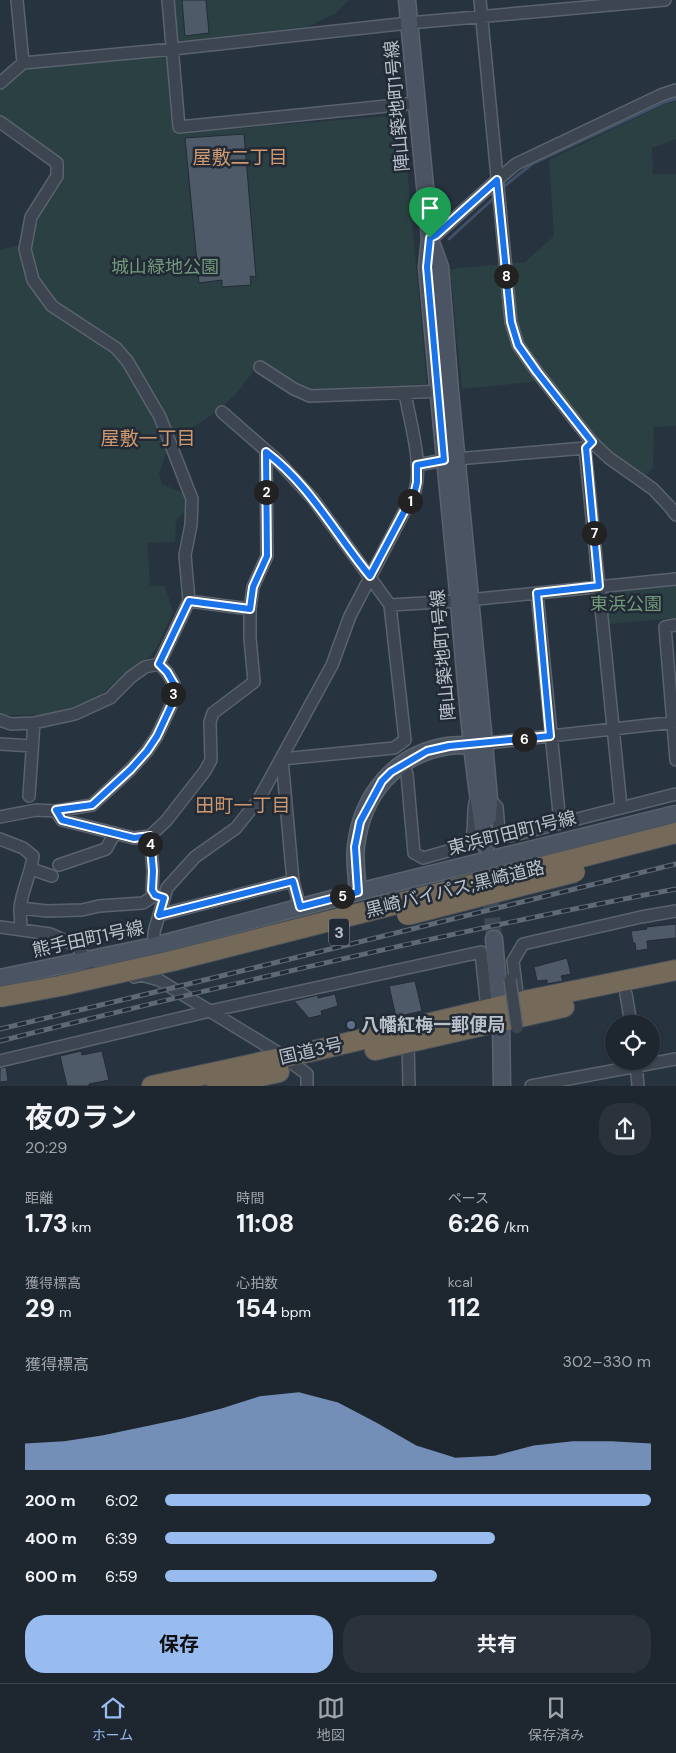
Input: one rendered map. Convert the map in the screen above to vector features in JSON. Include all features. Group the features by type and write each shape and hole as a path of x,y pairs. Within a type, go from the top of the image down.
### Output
{"highway":[{"name":"黒崎バイパス;黒崎道路","path":"0,997 172,962 676,833"},
{"name":"黒崎バイパス;黒崎道路","path":"0,1009 176,973 676,847"},
{"name":"国道3号","path":"217,1086 291,1062 505,1013 676,970"},
{"name":"国道3号","path":"152,1086 408,1042 505,1013 626,994 676,983"}],"street":[{"path":"17,0 23,62"},
{"path":"168,0 179,127 417,103"},
{"name":"陣山築地町1号線","path":"407,0 430,238 440,267 444,391 483,797"},
{"path":"480,0 511,322 518,345 589,445 653,489 676,515"},
{"path":"0,82 23,62 173,49 410,23 665,0"},
{"path":"430,238 436,235 516,164 660,95 676,90"},
{"path":"0,122 57,163 57,176 31,218 25,249 33,280 52,306 116,348 128,362 160,417 192,499 191,525 184,555 189,601 159,664"},
{"path":"260,367 294,389 310,396 444,391"},
{"path":"20,908 47,911 82,910 99,906 143,903 159,897 195,857 236,828 259,799 332,665 350,616 415,491 417,465 405,393"},
{"path":"222,412 278,461 313,499 390,605 405,740 394,748 282,759"},
{"path":"417,465 589,445"},
{"path":"589,445 599,586 621,808"},
{"path":"56,810 62,820 134,838 150,836 166,821 211,760 210,722 213,713 254,682 250,638 250,609 253,587 267,556 266,452"},
{"path":"390,605 465,600 676,578"},
{"path":"537,593 560,823"},
{"path":"189,601 250,609"},
{"path":"676,626 665,627 676,760"},
{"path":"0,720 11,724 34,723 74,714 110,698 145,667 159,664"},
{"path":"0,817 36,810 56,810 92,805 131,769 157,736 171,706 174,684 167,672 159,664"},
{"path":"28,796 34,723"},
{"path":"358,892 355,847 360,822 382,781 402,764 427,751 449,746 674,723"},
{"path":"0,744 32,746"},
{"path":"282,759 293,881 300,907"},
{"path":"402,764 407,774 414,853 423,858 469,845 472,839 472,808 483,797 497,808 499,831 510,836 676,794"},
{"name":"東浜町田町1号線","path":"358,892 676,814"},
{"path":"59,866 106,849 115,833"},
{"path":"150,836 153,871 152,890 159,897 159,915 154,932 154,946"},
{"path":"0,839 23,848 33,856 20,908 21,929"},
{"path":"31,870 52,876"},
{"path":"159,915 293,881"},
{"name":"熊手田町1号線","path":"0,978 154,946 358,892"},
{"path":"505,1013 513,961 522,944 641,917 676,912"},
{"path":"0,927 50,934 77,946 85,961 104,983 141,975 159,980 291,1062 307,1074 307,1086"},
{"path":"494,939 505,1013"},
{"path":"0,1061 210,1011 480,952 505,1013"},
{"path":"502,1086 505,1013 510,980"},
{"path":"626,994 630,1015"},
{"path":"408,1042 409,1086"},
{"path":"660,1060 676,1058"},
{"path":"531,1086 607,1070"},
{"path":"637,1070 638,1086"}],"green space":[{"path":"174,0 349,0 336,13 307,27 178,41"},
{"name":"城山緑地公園","path":"164,53 169,57 176,133 402,115 427,384 311,389 259,364 235,395 218,411 170,442 159,473 162,484 186,494 187,510 176,520 175,542 147,543 150,585 165,586 173,612 156,649 146,661 122,677 92,702 40,715 0,715 0,250 19,245 63,177 60,159 0,117 0,88 25,67"},
{"path":"676,102 676,139 652,148 653,174 676,174 676,426 654,427 653,468 645,476 612,454 596,438 551,380 462,389 450,269 525,262 554,236 549,160 665,104"},
{"name":"東浜公園","path":"676,582 676,618 609,624 605,587"}],"building":[{"path":"182,0 206,0 209,33 185,36"},
{"path":"244,134 256,277 250,276 251,285 222,287 222,280 199,283 185,138"},
{"path":"676,924 676,938 647,941 648,949 636,951 631,931 647,929 646,927"},
{"path":"567,958 571,974 561,976 563,981 547,984 547,980 537,981 534,967"},
{"path":"415,981 422,1011 396,1017 389,986"},
{"path":"335,994 338,1006 321,1011 322,1015 309,1018 294,1001 318,995 318,998"},
{"path":"81,1051 82,1055 102,1051 109,1080 89,1084 89,1086 67,1086 60,1056"},
{"path":"6,1067 8,1081 0,1082 0,1068"}],"waterway":[{"path":"502,188 532,164 665,102 676,99"},
{"path":"449,239 495,197"}],"tunnel":[{"path":"486,846 494,939"}],"railway":[{"path":"0,1029 676,864"},
{"path":"0,1041 337,960 506,923 676,889"}],"place":[{"name":"八幡紅梅一郵便局","path":"351,1025"}],"district":[{"name":"屋敷二丁目","path":"240,157"},
{"name":"屋敷一丁目","path":"148,438"},
{"name":"田町一丁目","path":"243,805"}],"route":[{"path":"497,180 511,322 518,345 592,442 586,448 599,586 537,593 550,736 449,746 427,751 391,772 382,781 371,798 360,822 355,847 358,892 300,907 293,881 159,915 164,898 155,895 152,890 153,871 150,836 134,838 62,820 56,810 92,805 131,769 157,736 171,706 174,684 167,672 159,664 189,601 250,609 253,587 267,556 266,452 278,461 313,499 370,576 415,491 417,465 444,460 427,267 430,238 436,235 497,180"}]}
